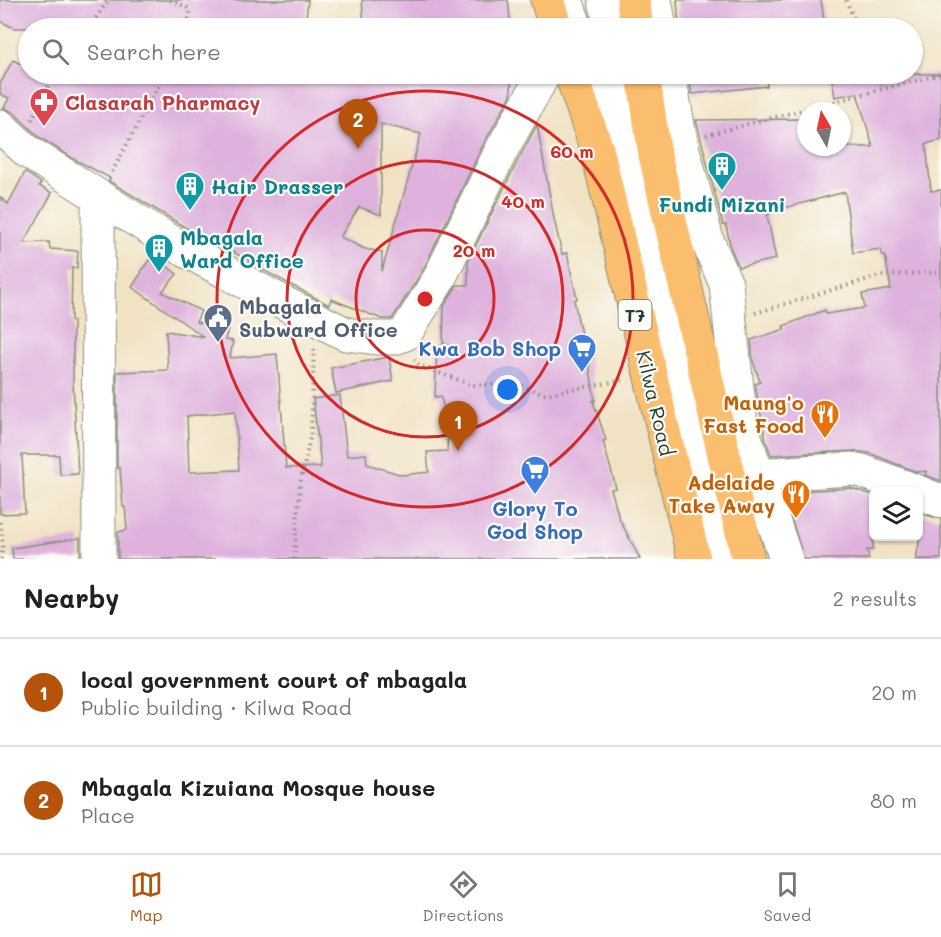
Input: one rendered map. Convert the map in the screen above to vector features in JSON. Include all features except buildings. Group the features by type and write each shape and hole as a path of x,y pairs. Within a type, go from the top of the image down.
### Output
{"highway":[{"path":"547,0 553,18"},
{"path":"633,0 636,18"},
{"name":"Kilwa Road","path":"574,84 597,149 694,559"},
{"path":"644,84 655,154 747,559"}],"street":[{"path":"566,0 572,18"},
{"path":"606,0 609,18"},
{"path":"655,0 658,18"},
{"path":"10,136 98,196 182,248 346,334 395,338 405,334 439,279 501,151 538,84"},
{"path":"596,84 636,190"},
{"path":"621,84 636,190 723,559"},
{"path":"671,84 681,142 707,240 726,284 741,424 756,475 786,559"},
{"path":"98,196 99,559"},
{"path":"756,475 851,469 904,487"},
{"path":"923,494 941,501"}],"path":[{"path":"96,18 108,0"},
{"path":"170,0 188,7 192,15 190,18"},
{"path":"846,0 854,18"},
{"path":"923,79 941,74"},
{"path":"10,136 47,84"},
{"path":"98,196 160,84"},
{"path":"880,84 882,89"},
{"path":"681,142 902,84"},
{"path":"729,321 879,276 941,272"},
{"path":"294,559 300,485 312,433 312,362 317,318"},
{"path":"395,338 420,366 473,385 515,384 545,394 626,380 649,372"},
{"path":"0,522 3,544 1,559"}],"place":[{"name":"Clasarah Pharmacy","path":"44,128"},
{"name":"Mbagala Kizuiana Mosque house","path":"358,149"},
{"name":"Fundi Mizani","path":"722,192"},
{"name":"Hair Drasser","path":"190,212"},
{"name":"Mbagala Ward Office","path":"159,274"},
{"name":"Mbagala Subward Office","path":"218,344"},
{"name":"Kwa Bob Shop","path":"582,374"},
{"name":"Maung'o Fast Food","path":"825,440"},
{"name":"local government court of mbagala","path":"458,451"},
{"name":"Glory To God Shop","path":"535,496"},
{"name":"Adelaide Take Away","path":"796,520"}]}
